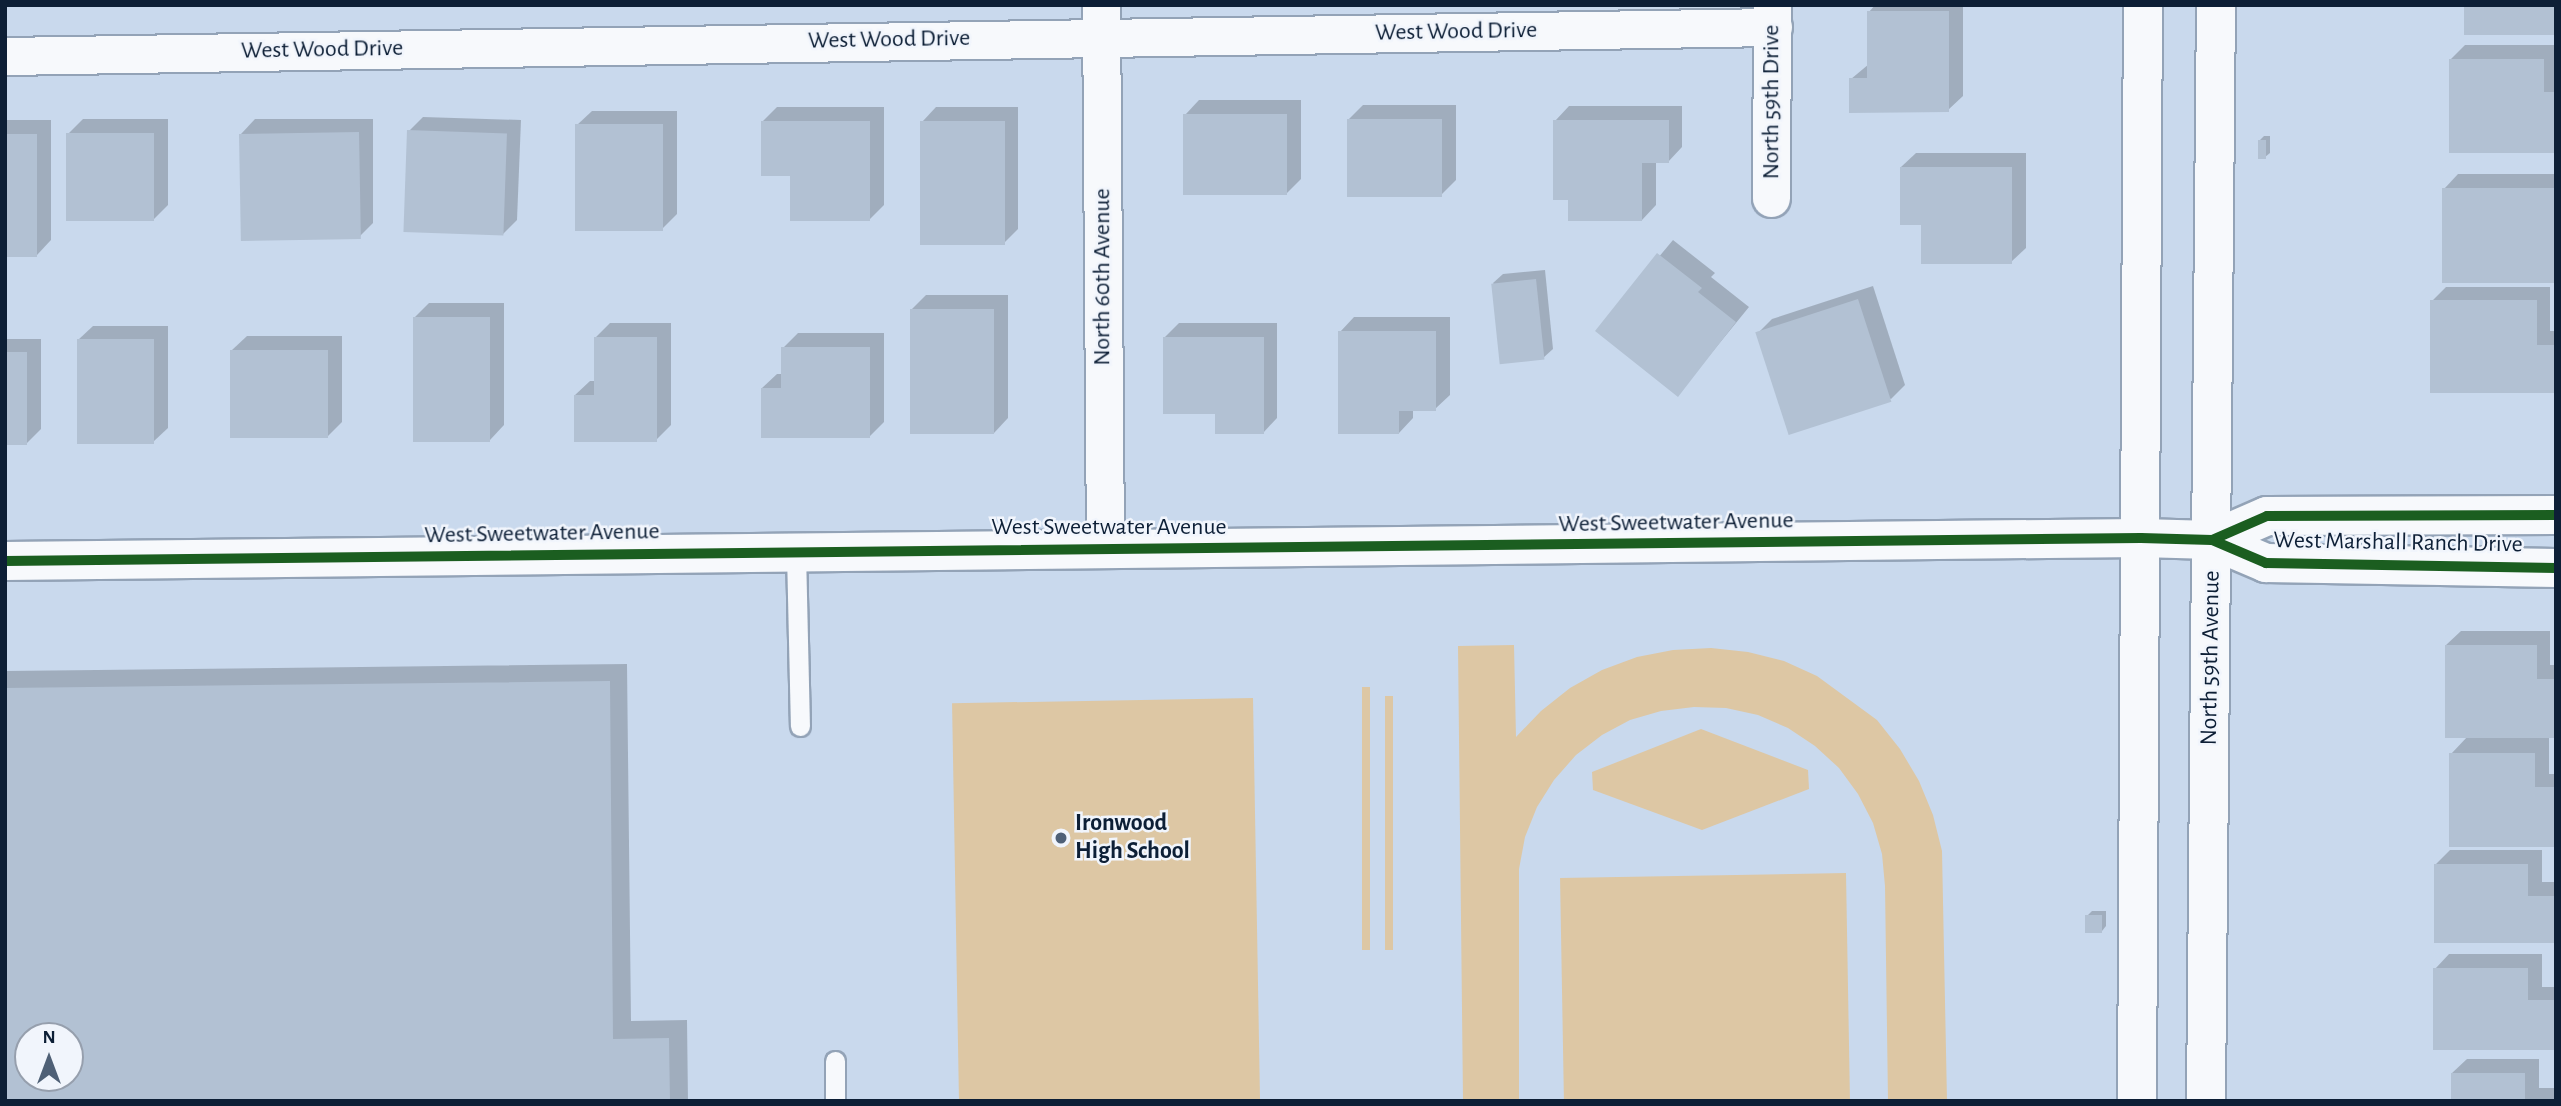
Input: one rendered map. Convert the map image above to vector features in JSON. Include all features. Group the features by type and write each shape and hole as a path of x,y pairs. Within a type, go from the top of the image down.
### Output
{"street":[{"path":"2137,1101 2143,5"},
{"name":"North 59th Avenue","path":"2206,1101 2216,5"},
{"name":"West Wood Drive","path":"5,56 1101,21 1772,16"},
{"name":"North 59th Drive","path":"1771,198 1772,16"},
{"name":"North 60th Avenue","path":"1101,21 1105,549"},
{"name":"West Marshall Ranch Drive","path":"2213,540 2267,516 2556,515"},
{"name":"West Sweetwater Avenue","path":"5,561 2141,538 2213,540"},
{"name":"West Marshall Ranch Drive","path":"2213,540 2266,563 2556,568"}],"lane":[{"path":"796,552 800,726"},
{"path":"835,1061 835,1101"}],"shaded area":[{"path":"1514,645 1516,737 1541,711 1570,688 1602,670 1637,657 1673,650 1711,648 1748,652 1784,661 1817,676 1877,720 1900,749 1919,781 1933,815 1942,851 1947,1101 1888,1101 1885,886 1882,854 1873,823 1858,794 1839,768 1815,746 1788,728 1758,715 1726,708 1694,707 1661,711 1630,720 1602,735 1576,755 1554,780 1537,807 1525,837 1519,869 1519,1101 1463,1101 1458,646"},
{"path":"1362,687 1370,687 1370,950 1362,950"},
{"path":"1385,696 1393,696 1393,950 1385,950"},
{"path":"1253,698 1260,1101 959,1101 952,703"},
{"path":"1701,729 1808,770 1809,789 1702,830 1593,790 1592,772"},
{"path":"1846,873 1850,1101 1564,1101 1560,878"}],"building":[{"path":"2464,5 2556,5 2556,35 2464,35"},
{"path":"1867,11 1949,11 1949,112 1849,113 1849,78 1867,78"},
{"path":"2449,59 2544,59 2544,92 2556,92 2556,153 2449,153"},
{"path":"1183,114 1287,114 1287,195 1183,195"},
{"path":"1347,119 1442,119 1442,197 1347,197"},
{"path":"1553,120 1669,120 1669,163 1642,163 1642,221 1568,221 1568,200 1553,200"},
{"path":"761,121 870,121 870,221 790,221 790,176 761,176"},
{"path":"920,121 1005,121 1005,245 920,245"},
{"path":"575,124 663,124 663,231 575,231"},
{"path":"407,130 507,133 503,235 403,232"},
{"path":"359,132 361,239 241,241 239,134"},
{"path":"66,133 154,133 154,221 66,221"},
{"path":"5,134 37,134 37,257 5,257"},
{"path":"2258,140 2266,140 2266,159 2258,159"},
{"path":"1900,167 2012,167 2012,264 1921,264 1921,225 1900,225"},
{"path":"2442,188 2556,188 2556,283 2442,283"},
{"path":"1657,253 1702,288 1698,292 1736,322 1678,397 1595,331"},
{"path":"1536,279 1544,360 1500,364 1491,284"},
{"path":"1858,299 1891,402 1789,435 1755,332"},
{"path":"2430,300 2537,300 2537,345 2556,345 2556,393 2430,393"},
{"path":"910,309 994,309 994,434 910,434"},
{"path":"413,317 490,317 490,442 413,442"},
{"path":"1338,331 1436,331 1436,411 1399,411 1399,434 1338,434"},
{"path":"594,337 657,337 657,442 574,442 574,395 594,395"},
{"path":"1163,337 1264,337 1264,434 1215,434 1215,414 1163,414"},
{"path":"77,339 154,339 154,444 77,444"},
{"path":"781,347 870,347 870,438 761,438 761,388 781,388"},
{"path":"230,350 328,350 328,438 230,438"},
{"path":"5,352 27,352 27,445 5,445"},
{"path":"2445,645 2537,645 2537,679 2556,679 2556,738 2445,738"},
{"path":"610,681 613,1039 669,1038 670,1101 5,1101 5,688"},
{"path":"2449,753 2535,753 2535,787 2556,787 2556,847 2449,847"},
{"path":"2434,864 2528,864 2528,896 2556,896 2556,943 2434,943"},
{"path":"2085,915 2102,915 2102,933 2085,933"},
{"path":"2433,968 2528,968 2528,1000 2556,1000 2556,1050 2433,1050"},
{"path":"2451,1073 2525,1073 2525,1101 2451,1101"}],"cycle path":[{"path":"2212,540 2267,516 2556,515"},
{"path":"5,561 2141,538 2212,540 2266,563 2556,568"}],"place":[{"name":"Ironwood High School","path":"1061,838"}]}
